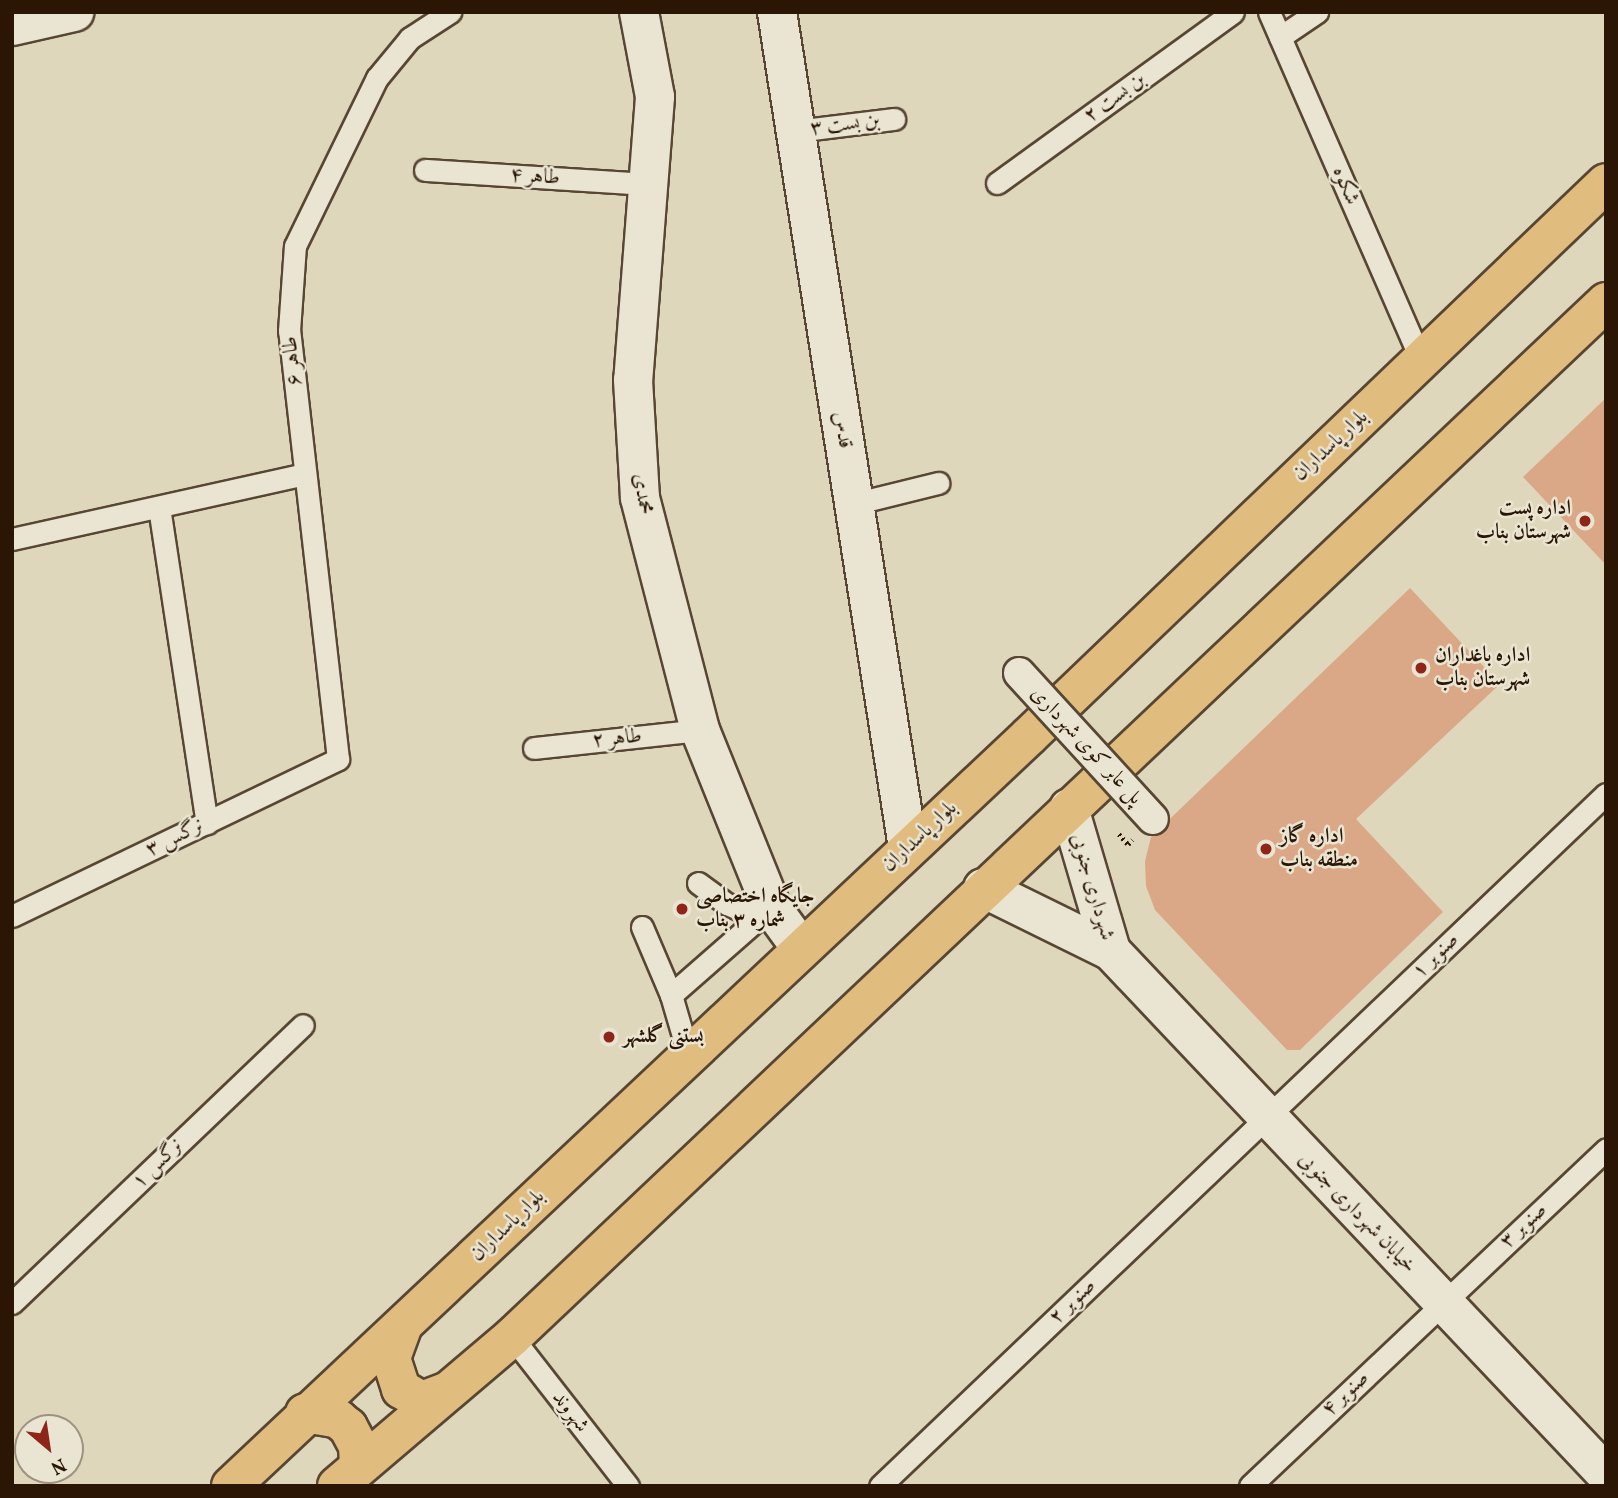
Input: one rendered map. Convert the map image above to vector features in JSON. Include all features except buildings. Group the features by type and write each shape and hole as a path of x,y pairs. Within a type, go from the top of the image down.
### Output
{"highway":[{"name":"بلوار پاسداران","path":"231,1486 305,1413 402,1328 688,1053 780,928 908,848 1606,183"},
{"path":"348,1476 512,1337 983,888 1606,302"},
{"path":"402,1328 391,1358 401,1389 422,1401 446,1392"},
{"path":"305,1413 338,1419 348,1427 358,1446 348,1476"}],"street":[{"path":"12,26 74,12"},
{"name":"محمدی","path":"639,12 655,97 645,184 633,380 640,499 700,730 780,928"},
{"name":"قدس","path":"777,12 908,848"},
{"name":"پل عابر کوی شهرداری","path":"1018,673 1153,819"},
{"name":"شهرداری جنوبی","path":"1069,808 1111,951"},
{"name":"شهرداری جنوبی","path":"983,888 1111,951"},
{"name":"خیابان شهرداری جنوبی","path":"1111,951 1266,1118 1606,1474"}],"lane":[{"name":"طاهر ۶","path":"338,760 289,331 295,246 377,78 410,37 450,12"},
{"name":"بن بست ۲","path":"997,183 1233,12"},
{"name":"شکوه","path":"1269,12 1421,360"},
{"path":"1280,37 1317,12"},
{"name":"بن بست ۳","path":"796,131 894,119"},
{"name":"طاهر ۴","path":"425,170 645,184"},
{"path":"12,539 305,474"},
{"path":"853,504 938,483"},
{"path":"159,507 206,822"},
{"name":"طاهر ۲","path":"534,748 700,730"},
{"name":"نرگس ۳","path":"12,916 338,760"},
{"name":"صنوبر ۱","path":"1266,1118 1606,794"},
{"path":"671,995 780,928 698,883"},
{"path":"642,927 671,995 688,1053"},
{"name":"نرگس ۱","path":"12,1303 303,1026"},
{"name":"صنوبر ۲","path":"880,1486 1266,1118"},
{"name":"صنوبر ۳","path":"1443,1303 1606,1149"},
{"name":"صنوبر ۴","path":"1250,1486 1443,1303"},
{"name":"شهروند","path":"512,1337 628,1486"}],"place":[{"name":"اداره پست شهرستان بناب","path":"1585,521"},
{"name":"اداره باغداران شهرستان بناب","path":"1421,668"},
{"name":"اداره گاز منطقه بناب","path":"1266,849"},
{"name":"جایگاه اختصاصی شماره ۳ بناب","path":"682,909"},
{"name":"بستنی گلشهر","path":"609,1037"}]}
